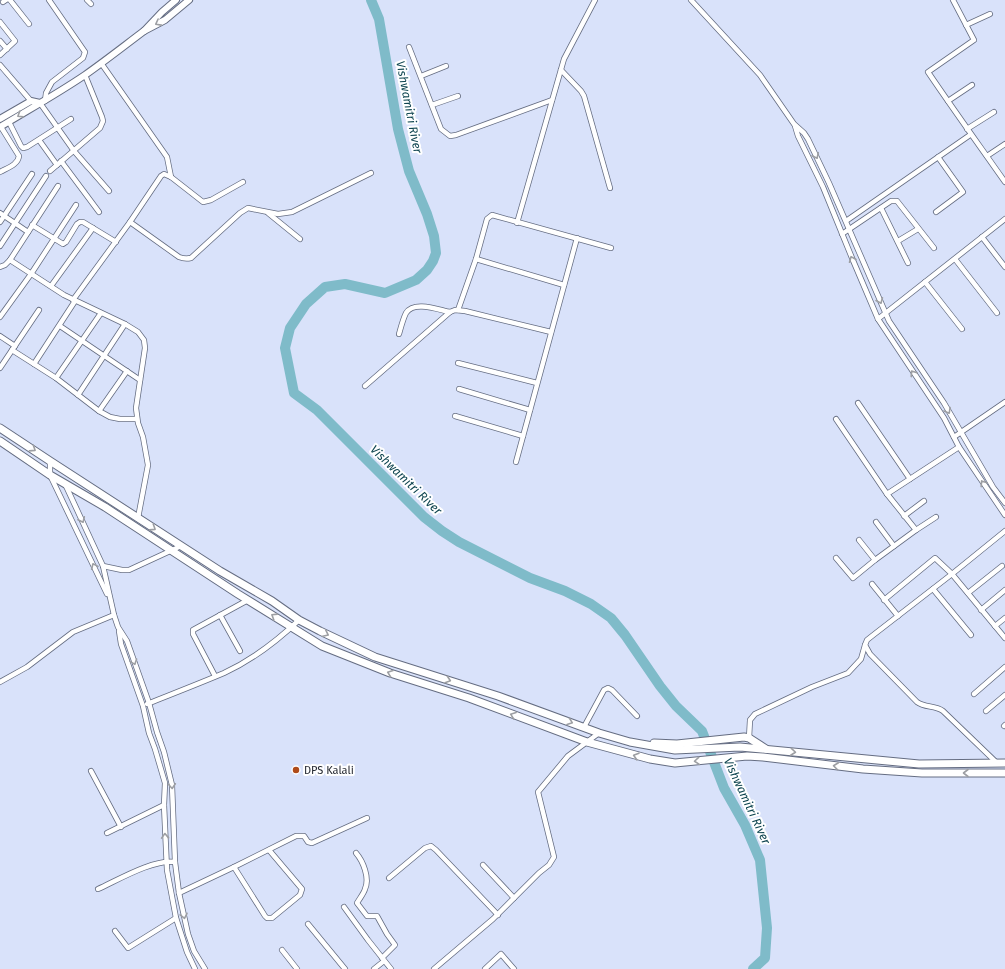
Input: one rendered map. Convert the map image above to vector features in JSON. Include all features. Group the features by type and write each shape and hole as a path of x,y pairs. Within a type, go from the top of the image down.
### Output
{"main road":[{"path":"0,428 181,546 220,571 272,601 299,620 375,657 498,696 599,733 630,742 676,747 728,748 740,746 919,764 1001,763"},
{"path":"0,441 50,475 172,550 322,646 390,674 469,698 587,742 650,760 674,763 748,756 863,769 922,773 1005,773"},
{"path":"676,747 741,737 749,738 767,749"}],"street":[{"path":"10,0 29,24"},
{"path":"49,0 85,52 83,58 52,82 43,102 58,128 74,151 109,191"},
{"path":"87,0 91,4"},
{"path":"144,31 176,0"},
{"path":"0,172 17,162 19,158 1,127 85,75 144,31 165,20 189,0"},
{"path":"517,223 561,70 571,44 595,0"},
{"path":"691,0 760,75 794,124 808,139 846,221 885,314 944,403 960,433 993,487 1005,503"},
{"path":"953,0 974,40 928,72 1005,182"},
{"path":"966,25 990,14"},
{"path":"0,22 15,41 0,55"},
{"path":"0,41 7,49"},
{"path":"409,47 441,129 450,136 552,100"},
{"path":"101,63 167,157 170,177"},
{"path":"0,65 31,101"},
{"path":"421,76 446,66"},
{"path":"561,70 581,90 584,96 610,188"},
{"path":"50,171 102,125 102,117 85,75"},
{"path":"948,101 972,85"},
{"path":"432,105 458,96"},
{"path":"0,119 31,101 43,102"},
{"path":"967,129 994,112"},
{"path":"8,122 23,148 39,140 71,119"},
{"path":"794,124 798,136 814,167 878,319 944,418 959,447 1005,515"},
{"path":"846,221 970,134"},
{"path":"39,140 99,212"},
{"path":"987,156 1005,144"},
{"path":"936,212 963,192 938,157"},
{"path":"130,222 179,257 184,259 191,258 248,208 284,214 292,212 371,173"},
{"path":"0,222 2,215 32,174"},
{"path":"34,364 60,326 74,301 161,176 164,174 170,177 203,202 211,200 244,182"},
{"path":"0,246 46,176"},
{"path":"0,267 5,265 10,260 58,186"},
{"path":"842,234 891,201 897,201 934,248"},
{"path":"0,316 31,274 53,238 76,205"},
{"path":"881,208 908,263"},
{"path":"267,212 300,239"},
{"path":"2,215 28,232"},
{"path":"458,310 476,259 487,219 492,215 611,248"},
{"path":"878,319 1005,219"},
{"path":"32,225 64,244 80,222 83,222 116,242"},
{"path":"51,286 93,228"},
{"path":"898,241 918,229"},
{"path":"982,237 1005,267"},
{"path":"516,462 577,238"},
{"path":"476,259 564,285"},
{"path":"955,259 997,313"},
{"path":"10,260 74,301 125,324 138,332 144,340 145,348 136,408 137,419 143,437 148,465 138,518"},
{"path":"925,282 962,329"},
{"path":"399,334 407,312 412,308 420,306 450,312 458,310 551,332"},
{"path":"0,368 39,310"},
{"path":"366,386 450,312"},
{"path":"56,378 102,313"},
{"path":"78,395 125,324"},
{"path":"60,326 140,380"},
{"path":"0,336 34,364 56,378 99,411 110,417 120,419 137,419"},
{"path":"458,363 537,383"},
{"path":"99,411 127,371"},
{"path":"458,389 530,410"},
{"path":"858,402 910,479"},
{"path":"954,437 1005,402"},
{"path":"455,416 523,436"},
{"path":"836,419 887,494 916,530"},
{"path":"887,494 959,447"},
{"path":"50,461 50,475 111,601"},
{"path":"66,484 103,566 121,644 143,706 149,733 165,783 164,805 166,861 176,918 187,952 195,969"},
{"path":"904,516 924,501"},
{"path":"836,558 853,578 874,560 936,517"},
{"path":"876,522 894,546"},
{"path":"749,738 750,720 755,714 812,687 848,673 861,659 867,640 1005,531"},
{"path":"859,540 874,560"},
{"path":"103,566 129,570 181,546"},
{"path":"884,600 935,558 952,574 1005,638"},
{"path":"968,593 1002,566"},
{"path":"872,584 898,616"},
{"path":"933,589 971,635"},
{"path":"982,610 1005,590"},
{"path":"215,676 192,631 196,627 248,600"},
{"path":"0,682 27,667 73,632 114,615"},
{"path":"220,615 240,651"},
{"path":"995,626 1005,618"},
{"path":"143,706 225,672 255,655 280,638 299,620"},
{"path":"118,627 127,641 149,703 172,784 175,862 179,893 188,934 194,951 205,969"},
{"path":"865,645 870,654 917,702 924,706 937,707 944,710 1001,763"},
{"path":"974,694 1005,667"},
{"path":"584,727 602,693 608,688 612,690 637,716"},
{"path":"986,711 1005,696"},
{"path":"434,969 498,914 549,865 554,857 538,792 568,756 599,733"},
{"path":"90,771 121,827"},
{"path":"107,833 164,805"},
{"path":"179,893 296,836 304,836 308,842 312,843 367,818"},
{"path":"389,878 425,848 431,846 498,914"},
{"path":"234,867 265,916 267,918 272,918 300,895 302,889 269,850"},
{"path":"356,853 362,860 366,876 366,888 357,902 368,916 377,916 395,944 374,969"},
{"path":"98,890 138,870 166,861 175,862"},
{"path":"483,865 514,898"},
{"path":"344,907 391,969"},
{"path":"115,931 128,948 176,918"},
{"path":"308,924 345,969"},
{"path":"282,950 297,969"},
{"path":"485,969 501,954 514,969"}],"waterway":[{"name":"Vishwamitri River","path":"371,0 379,19 398,129 409,171 427,214 434,236 436,253 427,270 416,280 385,293 345,284 325,287 306,304 290,328 285,348 294,393 317,410 424,517 442,531 459,542 530,578 565,591 591,604 611,618 676,706 702,731 724,788 745,825 760,860 767,928 765,958 753,969"}],"place":[{"name":"DPS Kalali","path":"296,770"}]}
